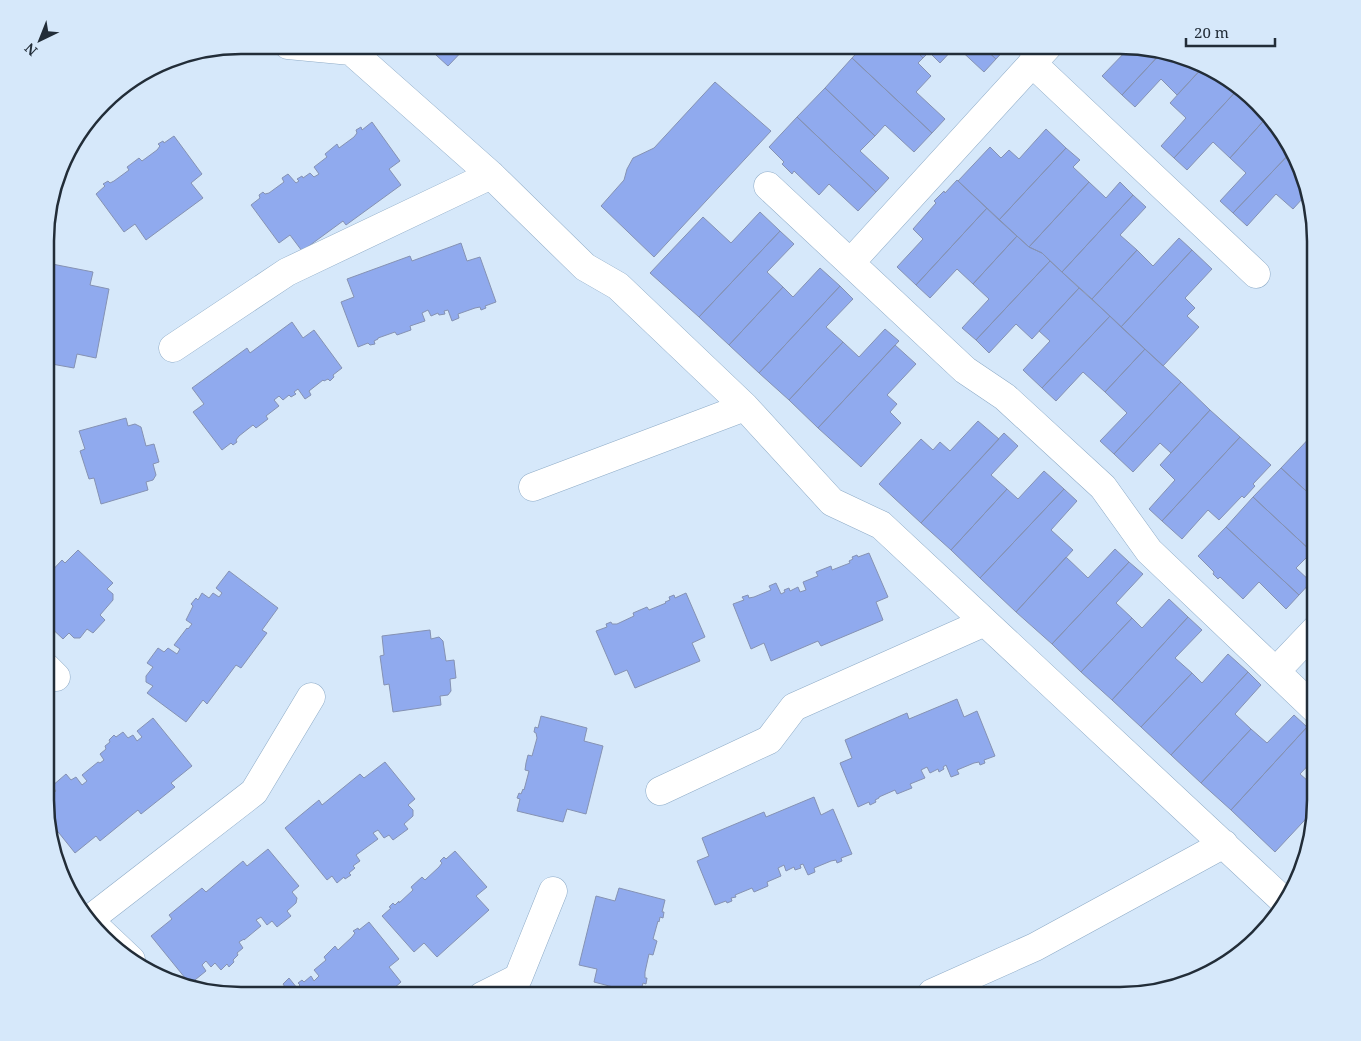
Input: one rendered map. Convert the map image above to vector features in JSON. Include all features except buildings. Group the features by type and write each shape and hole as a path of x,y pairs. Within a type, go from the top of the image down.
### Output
{"street":[{"path":"357,54 491,175 585,267 618,286 745,407 832,502 881,525 1280,897"},
{"path":"851,262 1041,54 1256,274"},
{"path":"173,348 287,272 491,175"},
{"path":"768,186 965,370 1005,397 1103,487 1149,552 1307,701"},
{"path":"533,487 745,407"},
{"path":"660,791 768,740 794,707 985,622"},
{"path":"1276,671 1307,638"},
{"path":"94,916 254,792 311,697"},
{"path":"945,987 1035,946 1224,844"},
{"path":"500,987 518,978 554,891"}]}
